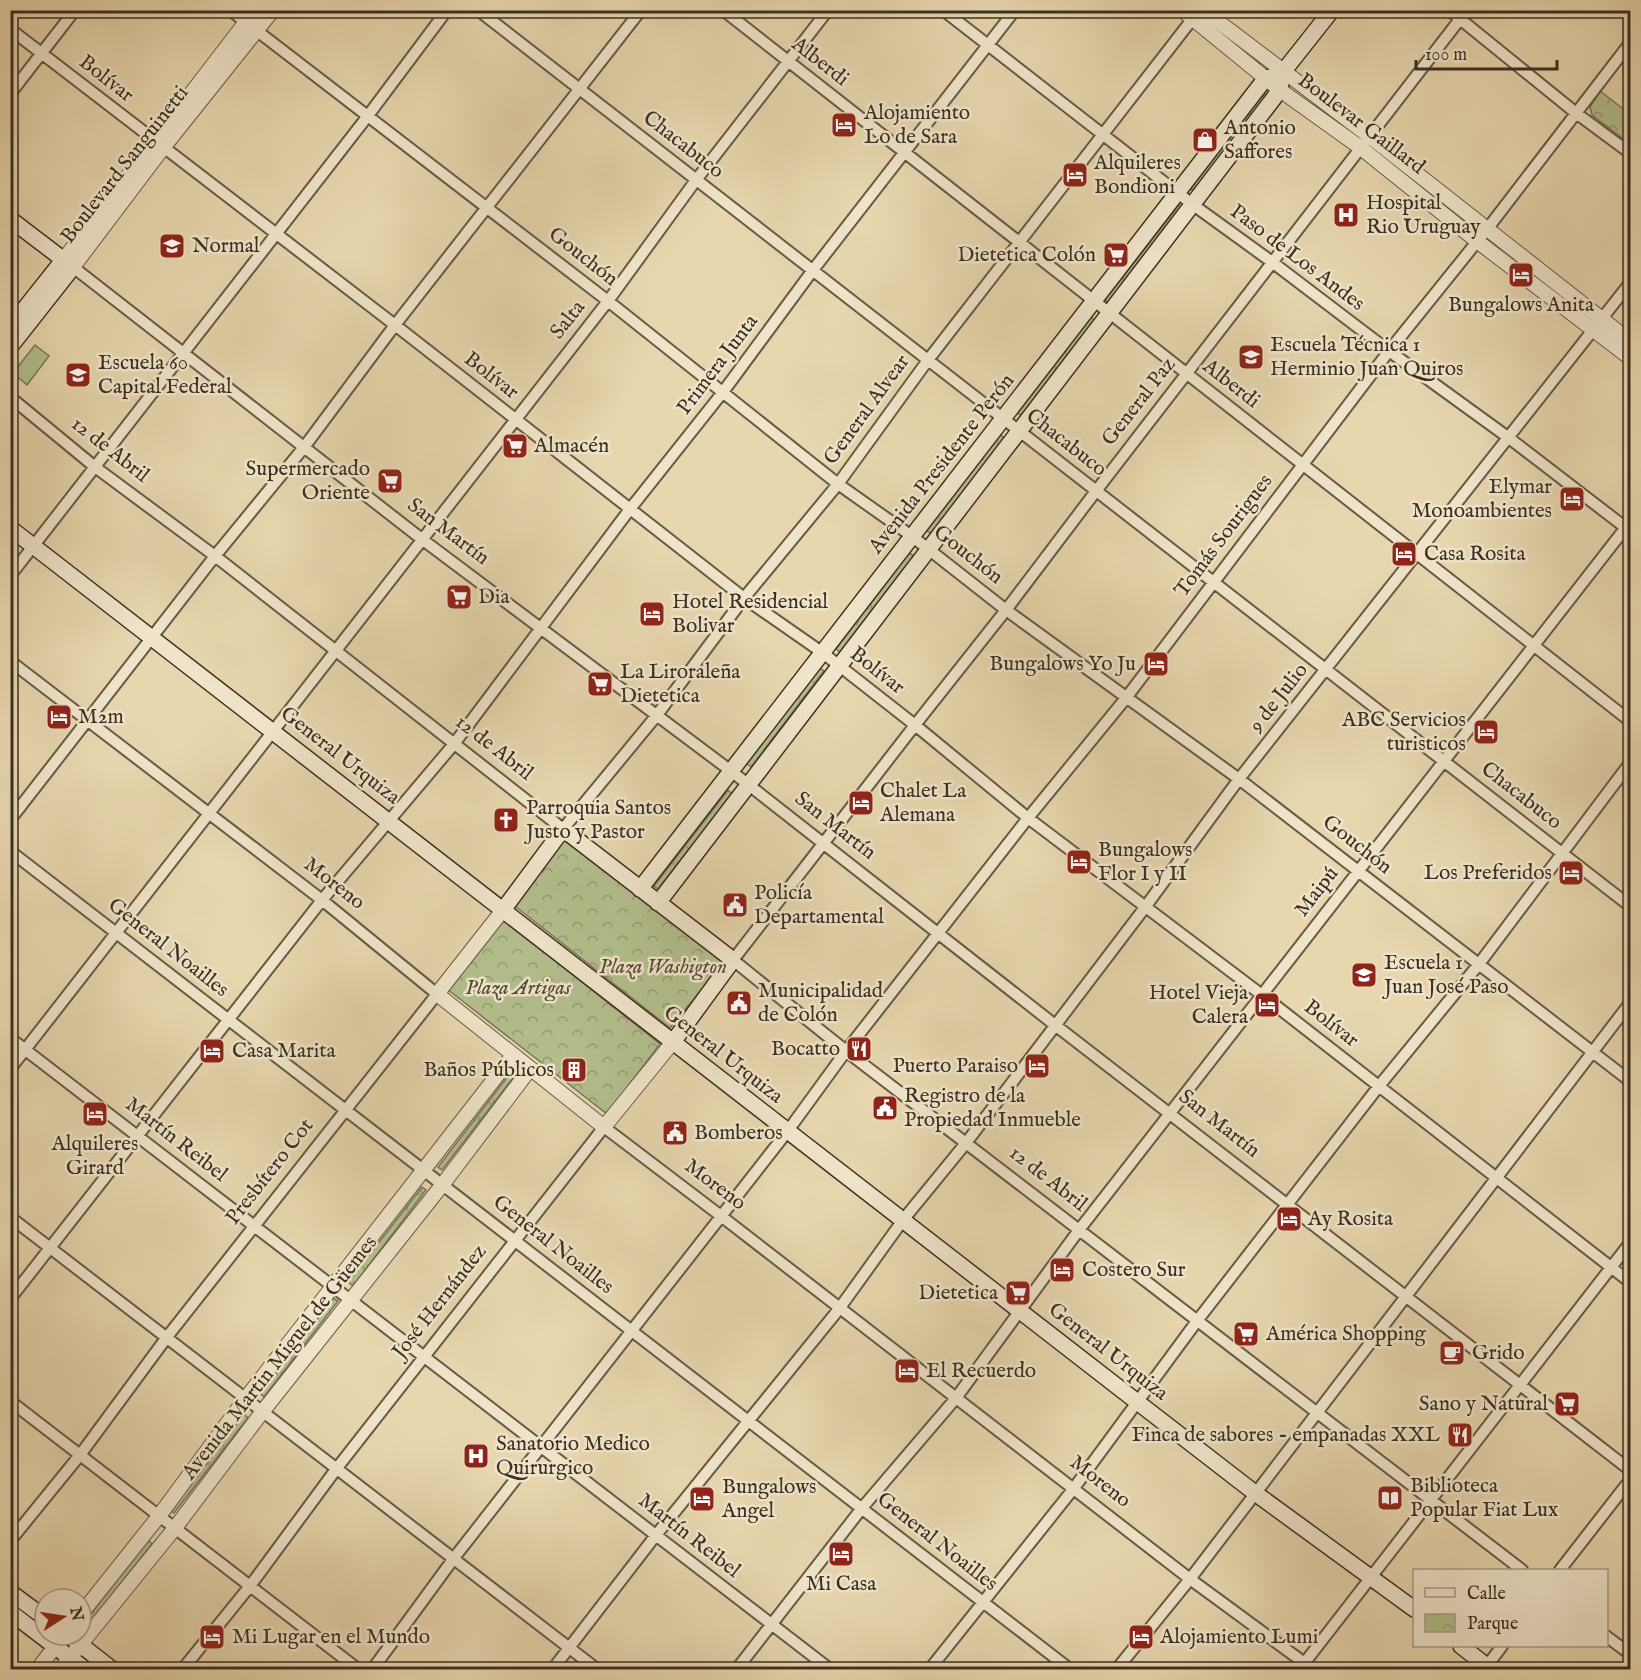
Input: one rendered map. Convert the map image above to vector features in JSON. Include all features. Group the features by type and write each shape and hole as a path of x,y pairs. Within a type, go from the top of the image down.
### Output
{"main road":[{"name":"Avenida Presidente Perón","path":"658,903 1280,90 1283,72 1332,10"},
{"name":"Avenida Presidente Perón","path":"640,889 1266,79 1283,72"},
{"name":"San Martín","path":"10,219 68,263"},
{"name":"Boulevard Sanguinetti","path":"10,327 68,263"},
{"name":"Boulevard Sanguinetti","path":"10,347 68,263"},
{"name":"General Urquiza","path":"10,528 1136,1401 1413,1608"},
{"name":"12 de Abril","path":"563,829 733,960"},
{"name":"Presbítero Cot","path":"503,910 563,829"},
{"name":"José Hernández","path":"672,1042 733,960"},
{"path":"10,1592 33,1609"},
{"path":"10,1612 33,1623"},
{"path":"66,1647 65,1663 86,1670"},
{"path":"78,1647 113,1670"},
{"path":"1462,1647 1488,1668"}],"street":[{"path":"10,94 75,10"},
{"name":"Gouchón","path":"230,10 608,301 838,484 930,549 1006,610 1239,779 1630,1081"},
{"name":"Boulevard Sanguinetti","path":"251,27 255,10"},
{"name":"Boulevard Sanguinetti","path":"68,263 251,27 273,10"},
{"path":"10,576 367,117 447,10"},
{"name":"Chacabuco","path":"478,10 1630,906"},
{"path":"10,820 215,556 305,446 395,325 641,10"},
{"name":"Alberdi","path":"723,10 1630,721"},
{"name":"Salta","path":"10,1069 608,301 696,180 828,10"},
{"name":"Paso de Los Andes","path":"944,10 1192,204 1629,527"},
{"name":"Primera Junta","path":"10,1299 322,900 454,744 630,509 723,392 813,270 1015,10"},
{"path":"1449,10 1463,15 1576,112 1630,153"},
{"name":"Boulevar Gaillard","path":"1194,13 1283,72 1488,228 1598,324 1630,358"},
{"name":"Boulevar Gaillard","path":"1194,13 1266,79 1361,148 1477,241 1598,324 1630,341"},
{"name":"General Alvear","path":"563,829 657,715 744,598 838,484 928,360 1020,243 1194,13"},
{"name":"General Paz","path":"733,960 1006,610 1463,15"},
{"name":"Bolívar","path":"10,29 395,325 744,598 823,653 1028,818 1262,995 1630,1282"},
{"name":"Tomás Sourigues","path":"372,1670 540,1446 787,1132 938,932 1126,698 1389,351 1488,228 1630,43"},
{"name":"San Martín","path":"68,263 423,540 731,771 1630,1470"},
{"name":"9 de Julio","path":"552,1670 656,1534 839,1309 903,1221 966,1143 1146,906 1239,779 1630,283"},
{"name":"12 de Abril","path":"10,397 95,467 215,556 563,829"},
{"name":"Maipú","path":"736,1670 862,1508 956,1398 1079,1230 1629,527"},
{"name":"Moreno","path":"10,661 322,900 530,1069 839,1309 1074,1488 1301,1666 1314,1670"},
{"path":"929,1670 1074,1488 1136,1401 1379,1086 1479,964 1630,763"},
{"name":"General Noailles","path":"10,851 1071,1670"},
{"name":"Presbítero Cot","path":"10,1541 80,1455 167,1337 503,910"},
{"name":"12 de Abril","path":"733,960 846,1051 1521,1569"},
{"path":"1116,1670 1190,1579 1630,1004"},
{"name":"Martín Reibel","path":"10,1038 831,1670"},
{"name":"José Hernández","path":"182,1670 250,1586 336,1468 672,1042"},
{"name":"Avenida Martin Miguel de Güemes","path":"93,1599 513,1055"},
{"name":"Avenida Martin Miguel de Güemes","path":"93,1613 175,1528 263,1411 530,1069"},
{"path":"10,1217 598,1670"},
{"path":"1301,1666 1630,1243"},
{"path":"10,1401 359,1670"},
{"path":"1561,1569 1630,1480"},
{"path":"1608,1637 1630,1654"},
{"name":"Avenida Martin Miguel de Güemes","path":"37,1670 60,1647"},
{"path":"1488,1668 1501,1647"}],"green space":[{"path":"1600,91 1630,114 1630,144 1592,115 1590,107"},
{"path":"1263,93 1268,96 1194,192 1190,188"},
{"path":"1179,205 1183,208 1109,304 1105,300"},
{"path":"1091,317 1095,321 1022,416 1017,413"},
{"path":"35,345 49,356 27,385 13,373"},
{"path":"1000,435 1005,438 931,534 926,530"},
{"path":"909,553 914,556 840,652 836,649"},
{"path":"820,668 824,671 751,767 746,763"},
{"path":"728,790 732,794 658,889 654,886"},
{"name":"Plaza Washigton","path":"563,838 725,961 670,1028 511,903"},
{"name":"Plaza Artigas","path":"503,919 660,1044 607,1114 447,989"},
{"path":"512,1071 516,1074 442,1170 438,1167"},
{"path":"422,1187 426,1190 353,1286 348,1282"},
{"path":"333,1298 338,1301 264,1397 260,1393"},
{"path":"244,1414 248,1418 174,1513 170,1510"},
{"path":"148,1540 152,1544 93,1619 93,1611"}],"place":[{"name":"Alojamiento Lo de Sara","path":"844,125"},
{"name":"Antonio Saffores","path":"1205,140"},
{"name":"Alquileres Bondioni","path":"1075,175"},
{"name":"Hospital Rio Uruguay","path":"1346,215"},
{"name":"Normal","path":"172,246"},
{"name":"Dietetica Colón","path":"1116,255"},
{"name":"Bungalows Anita","path":"1521,275"},
{"name":"Escuela Técnica 1 Herminio Juan Quiros","path":"1251,357"},
{"name":"Escuela 60 Capital Federal","path":"78,375"},
{"name":"Almacén","path":"515,446"},
{"name":"Supermercado Oriente","path":"390,481"},
{"name":"Elymar Monoambientes","path":"1572,499"},
{"name":"Casa Rosita","path":"1404,554"},
{"name":"Dia","path":"459,597"},
{"name":"Hotel Residencial Bolivar","path":"652,614"},
{"name":"Bungalows Yo Ju","path":"1156,664"},
{"name":"La Liroraleña Dietetica","path":"600,684"},
{"name":"M2m","path":"59,717"},
{"name":"ABC Servicios turisticos","path":"1486,732"},
{"name":"Chalet La Alemana","path":"861,803"},
{"name":"Parroquia Santos Justo y Pastor","path":"506,820"},
{"name":"Bungalows Flor I y II","path":"1079,862"},
{"name":"Los Preferidos","path":"1571,873"},
{"name":"Policía Departamental","path":"735,905"},
{"name":"Escuela 1 Juan José Paso","path":"1364,975"},
{"name":"Municipalidad de Colón","path":"739,1003"},
{"name":"Hotel Vieja Calera","path":"1267,1005"},
{"name":"Bocatto","path":"859,1049"},
{"name":"Casa Marita","path":"212,1051"},
{"name":"Puerto Paraiso","path":"1037,1066"},
{"name":"Baños Públicos","path":"574,1070"},
{"name":"Registro de la Propiedad Inmueble","path":"885,1108"},
{"name":"Alquileres Girard","path":"95,1114"},
{"name":"Bomberos","path":"675,1133"},
{"name":"Ay Rosita","path":"1289,1219"},
{"name":"Costero Sur","path":"1062,1270"},
{"name":"Dietetica","path":"1018,1293"},
{"name":"América Shopping","path":"1246,1334"},
{"name":"Grido","path":"1452,1353"},
{"name":"El Recuerdo","path":"907,1371"},
{"name":"Sano y Natural","path":"1567,1404"},
{"name":"Finca de sabores - empanadas XXL","path":"1460,1435"},
{"name":"Sanatorio Medico Quirurgico","path":"476,1456"},
{"name":"Biblioteca Popular Fiat Lux","path":"1390,1498"},
{"name":"Bungalows Angel","path":"702,1499"},
{"name":"Mi Casa","path":"841,1554"},
{"name":"Mi Lugar en el Mundo","path":"212,1637"},
{"name":"Alojamiento Lumi","path":"1141,1637"}]}
